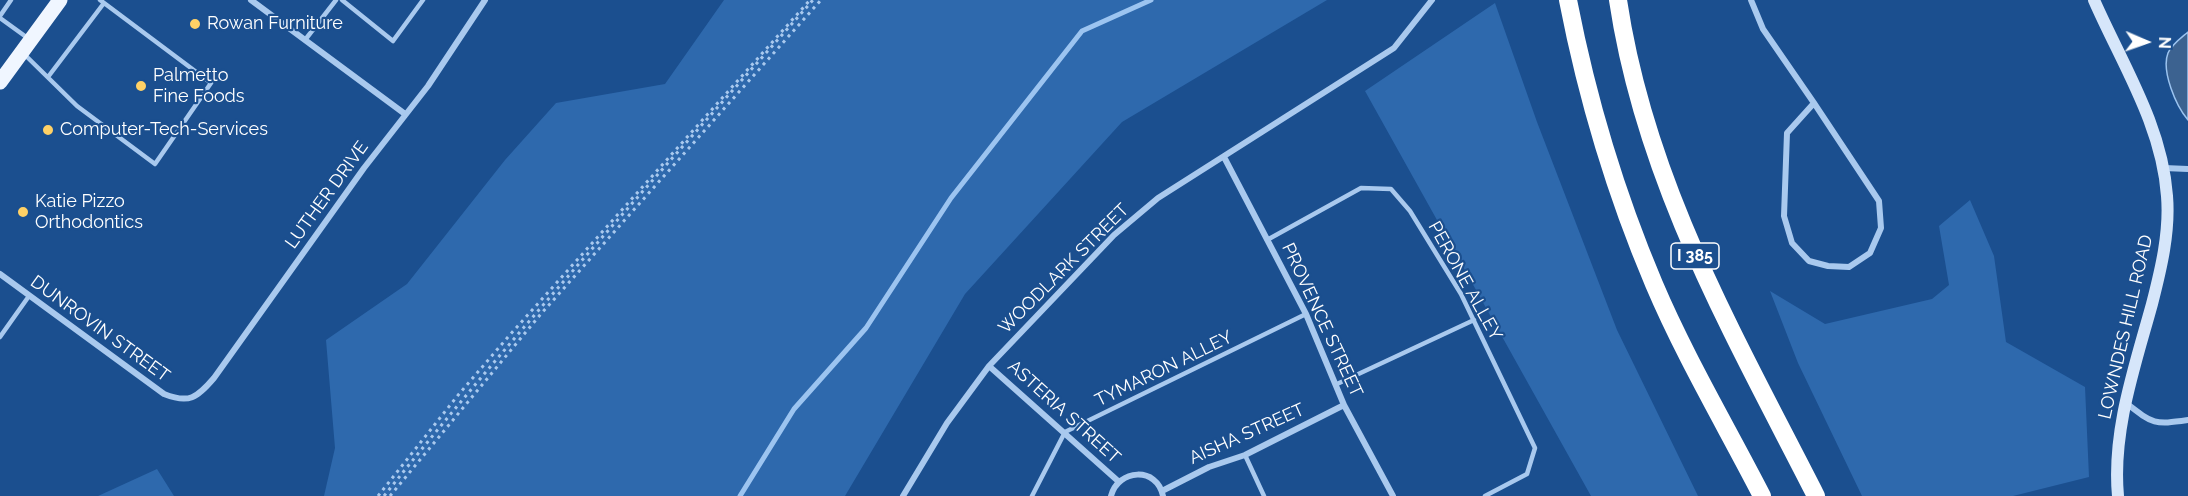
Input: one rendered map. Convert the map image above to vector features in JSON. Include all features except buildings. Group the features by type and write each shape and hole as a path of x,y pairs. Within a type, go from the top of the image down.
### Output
{"highway":[{"name":"I 385","path":"1568,0 1580,62 1597,125 1627,218 1666,311 1762,496"},
{"name":"I 385","path":"1618,0 1634,82 1648,132 1677,212 1707,283 1816,496"}],"main road":[{"path":"0,82 54,2"}],"street":[{"path":"251,0 405,114"},
{"name":"LUTHER DRIVE","path":"185,398 192,399 201,393 213,378 405,114 428,86 485,0"},
{"name":"WOODLARK STREET","path":"903,496 947,423 989,366 1114,236 1158,198 1394,48 1432,0"},
{"path":"1751,0 1763,29 1814,103 1879,201 1881,228 1870,253 1849,267 1828,266 1809,261 1792,243 1784,216 1787,133 1814,103"},
{"name":"LOWNDES HILL ROAD","path":"2094,0 2152,125 2164,168 2168,197 2161,270 2126,402 2117,451 2118,496"},
{"name":"PROVENCE STREET","path":"1224,157 1306,314 1344,405 1393,496"},
{"path":"2164,168 2188,169"},
{"name":"DUNROVIN STREET","path":"0,274 164,394 178,400 185,398"},
{"name":"ASTERIA STREET","path":"989,366 1118,481"},
{"path":"2126,402 2150,421 2167,423 2188,420"},
{"name":"AISHA STREET","path":"1162,493 1209,467 1245,455 1344,405"},
{"path":"1111,496 1118,481 1128,475 1138,474 1156,482 1162,493"}],"lane":[{"path":"11,0 0,17 26,46 48,77 76,106 155,164 211,83 102,2 48,77"},
{"path":"305,40 336,0"},
{"path":"342,0 393,41 423,0"},
{"name":"PERONE ALLEY","path":"1267,240 1361,188 1391,189 1410,211 1461,294 1535,448 1527,474 1485,496"},
{"path":"0,337 29,296"},
{"name":"TYMARON ALLEY","path":"1065,432 1306,314"},
{"path":"1337,384 1474,320"},
{"path":"1032,496 1065,432"},
{"path":"1245,455 1264,496"}],"path":[{"path":"378,496 459,394 508,337 811,0"},
{"path":"384,496 452,411 811,0"},
{"path":"390,496 540,315 821,0"}],"shaded area":[{"path":"724,0 1327,0 1122,122 965,294 845,496 324,496 335,448 326,340 407,284 505,160 556,103 665,84"},
{"path":"1495,3 1537,122 1617,330 1698,496 1591,496 1365,91"},
{"path":"2188,32 2188,120 2171,88 2166,60 2172,47"},
{"path":"1970,200 1994,256 2006,342 2085,387 2089,477 2013,496 1862,496 1798,363 1770,291 1825,324 1932,299 1949,285 1939,226"},
{"path":"157,469 174,496 98,496"}],"waterway":[{"path":"740,496 794,409 866,328 951,198 1082,31 1151,0"}],"place":[{"name":"Rowan Furniture","path":"195,24"},
{"name":"Palmetto Fine Foods","path":"141,86"},
{"name":"Computer-Tech-Services","path":"48,130"},
{"name":"Katie Pizzo Orthodontics","path":"23,212"}]}
